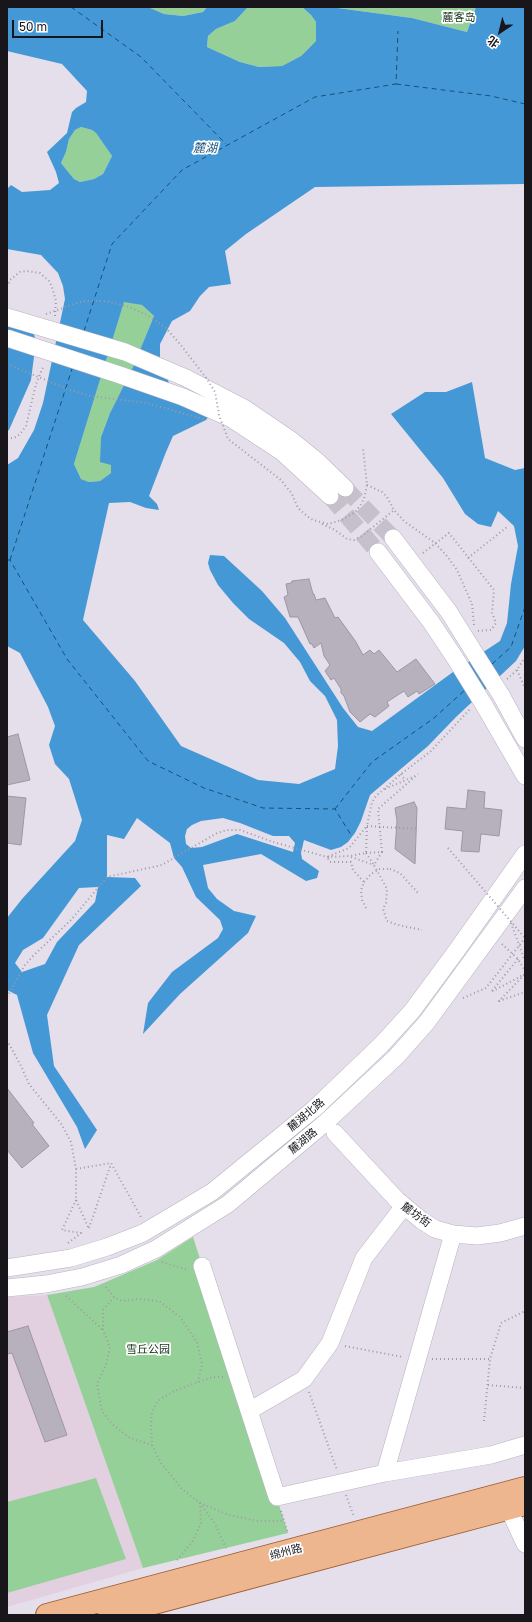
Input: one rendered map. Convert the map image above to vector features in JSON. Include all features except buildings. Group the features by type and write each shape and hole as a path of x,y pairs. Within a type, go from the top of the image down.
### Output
{"main road":[{"name":"绵州路","path":"109,1615 512,1503 525,1488"},
{"name":"绵州路","path":"48,1615 512,1503"}],"street":[{"path":"7,317 125,352 186,378 244,408 299,456 330,496"},
{"path":"7,338 183,397 230,418 299,456 345,488"},
{"path":"393,538 450,612 472,649 503,687 525,739"},
{"path":"378,552 431,622 455,658 478,706 525,776"},
{"name":"麓湖北路","path":"7,1268 71,1258 107,1247 143,1233 212,1192 327,1098 381,1045 412,1011 525,854"},
{"name":"麓湖路","path":"7,1288 46,1284 82,1277 121,1265 156,1249 228,1204 314,1132 396,1056 427,1022 525,888"},
{"path":"327,1098 338,1110"},
{"path":"302,1118 314,1132"},
{"name":"麓坊街","path":"335,1133 404,1206 421,1220 436,1228 453,1234 477,1236 500,1233 525,1226"},
{"path":"249,1411 304,1379 330,1343 364,1258 404,1206"},
{"path":"386,1472 453,1234"},
{"path":"202,1266 277,1498 386,1472 491,1455 525,1444"},
{"path":"512,1503 525,1544"}],"path":[{"path":"7,287 10,280 15,275 27,270 40,273 49,281 56,301"},
{"path":"42,315 83,300 106,301 132,308 147,315 165,327 207,379 215,392 219,415 228,439 281,480 292,494 298,508 307,516 335,530 347,539 354,540 362,536 394,510"},
{"path":"7,364 70,390 90,396 147,403 206,420"},
{"path":"7,439 16,437 26,426 36,384"},
{"path":"313,520 328,524 342,520 348,517 360,506 364,499 367,485 364,448"},
{"path":"367,485 382,492 387,497 394,510 404,521 435,543 447,556 457,570 472,604 475,631 491,630 496,623 492,613 494,590 449,533 423,553"},
{"path":"468,558 507,527"},
{"path":"503,687 517,670 525,657"},
{"path":"517,670 525,688"},
{"path":"422,930 387,921 383,909 386,903 387,889 366,852 367,826 372,802 401,774 431,751 478,706"},
{"path":"401,774 405,780"},
{"path":"374,865 382,852 378,809 418,774 382,791"},
{"path":"367,826 419,829"},
{"path":"327,857 349,848 367,826"},
{"path":"7,997 25,965 71,920 107,877 162,865 217,833 228,830 240,830 273,842 327,857 350,856 366,852 382,852"},
{"path":"448,848 525,938 486,988 460,999"},
{"path":"350,856 374,865"},
{"path":"327,857 330,862 351,862 353,870 364,882"},
{"path":"366,908 361,890 364,882 371,874 380,869 390,869 400,873 418,893"},
{"path":"511,922 525,961"},
{"path":"502,944 518,959 525,973"},
{"path":"518,959 491,992 525,973"},
{"path":"525,973 499,1001 525,992"},
{"path":"7,1040 29,1084 62,1125 71,1142 76,1169 76,1200 89,1229 111,1163"},
{"path":"76,1169 111,1163"},
{"path":"111,1163 143,1220"},
{"path":"66,1245 81,1233 62,1230 76,1200"},
{"path":"157,1260 185,1269 202,1266"},
{"path":"106,1287 114,1297 122,1301 139,1299 160,1301 180,1317 197,1342 202,1364 198,1382"},
{"path":"62,1292 103,1330"},
{"path":"114,1297 103,1310 103,1330 110,1347 106,1365 98,1384 102,1410 112,1424 130,1438 152,1445"},
{"path":"484,1422 490,1358 501,1322 525,1311"},
{"path":"226,1548 216,1524 200,1503 182,1489 166,1468 152,1445 151,1423 152,1412 158,1401 172,1392 213,1377 238,1376"},
{"path":"304,1379 354,1516"},
{"path":"488,1385 525,1388"},
{"path":"277,1498 288,1533"},
{"path":"200,1503 229,1515 258,1521 284,1521"},
{"path":"177,1560 193,1541 201,1523 200,1503"}],"shaded area":[{"path":"47,1295 143,1568 7,1607 7,1297"}],"green space":[{"path":"148,7 207,7 203,12 183,16 164,14"},
{"path":"248,7 302,7 316,22 316,41 301,56 282,66 259,67 240,62 207,47 208,36 216,29 235,21"},
{"name":"麓客岛","path":"330,7 476,7 467,32 412,18"},
{"path":"81,127 92,130 96,133 112,156 103,174 94,179 80,182 74,179 61,163 66,152 69,139 75,130"},
{"path":"124,301 142,305 154,316 133,367 110,413 101,437 111,465 111,473 100,481 89,482 81,479 74,464"},
{"name":"雪丘公园","path":"193,1237 288,1533 143,1568 47,1295 94,1287 157,1260"},
{"path":"96,1478 126,1559 7,1593 7,1502"}],"water":[{"name":"麓湖","path":"7,7 148,7 164,14 183,16 203,12 207,7 248,7 235,21 216,29 208,36 207,47 240,62 259,67 282,66 301,56 316,41 316,22 302,7 330,7 412,18 467,32 476,7 525,7 525,184 315,187 246,234 225,251 231,284 209,287 200,296 190,311 172,321 160,344 160,359 175,399 210,415 206,420 173,436 149,496 157,504 159,510 146,508 130,502 109,503 83,620 135,681 181,746 258,780 299,784 335,769 338,746 337,720 325,696 310,681 300,662 284,643 249,619 218,585 208,563 210,555 224,556 262,591 285,618 343,708 358,727 372,731 453,672 500,641 507,623 511,584 518,546 514,526 498,511 491,527 478,524 465,514 443,478 391,414 425,392 446,392 472,382 485,458 515,470 525,468 525,646 516,661 456,717 428,746 370,795 361,821 355,833 348,842 341,847 331,850 304,840 301,853 302,859 319,871 317,878 306,881 261,854 203,865 208,888 217,899 234,911 256,916 248,933 180,994 143,1034 148,1003 172,972 218,938 223,929 220,920 196,897 182,867 174,858 170,843 137,818 124,839 107,835 107,877 135,878 141,886 79,945 47,1015 54,1066 97,1130 85,1149 77,1127 33,1053 17,995 7,990 7,918 22,899 75,841 82,820 69,779 55,764 49,745 55,726 48,707 20,653 7,646 7,465 18,458 34,430 43,403 65,299 63,286 58,273 41,255 7,249 7,189 11,185 22,192 50,190 59,183 47,152 67,133 72,112 86,102 87,91 62,64 7,51","holes":["81,127 92,130 96,133 112,156 103,174 94,179 80,182 74,179 61,163 66,152 69,139 75,130","124,302 142,305 154,316 133,367 110,413 101,437 100,462 111,465 111,473 100,481 89,482 81,479 74,464","223,818 273,836 289,836 295,843 293,852 237,834 202,847 191,848 186,844 185,836 187,829 201,821","98,887 95,902 57,942 45,964 22,972 15,963 23,950 43,938 79,888"]},
{"path":"7,321 32,328 36,341 31,380 9,430 7,431"}],"ferry route":[{"path":"71,7 141,57 226,144"},
{"path":"84,331 112,244 182,170 315,97 396,84 398,31"},
{"path":"396,84 491,96 525,104"},
{"path":"10,560 72,369"},
{"path":"7,560 10,560 67,659 148,761 204,788 263,808 335,809 351,835"},
{"path":"492,664 511,647 525,607"},
{"path":"335,809 372,762 434,718 465,690"}],"tunnel":[{"path":"345,488 393,538"},
{"path":"330,496 378,552"}]}
